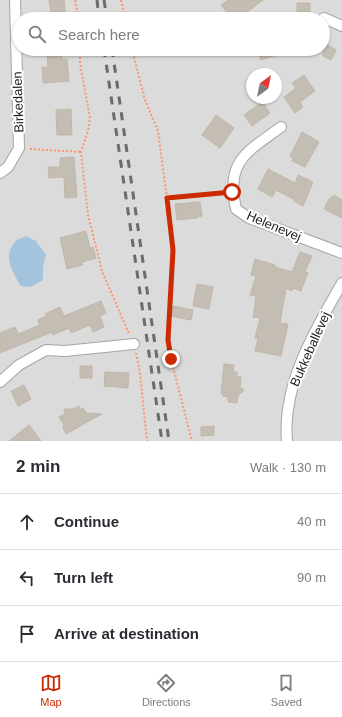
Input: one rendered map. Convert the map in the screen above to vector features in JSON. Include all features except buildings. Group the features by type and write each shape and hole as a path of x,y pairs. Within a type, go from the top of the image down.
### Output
{"street":[{"name":"Birkedalen","path":"15,0 15,12"},
{"path":"330,21 342,26"},
{"name":"Birkedalen","path":"0,173 8,167 19,148 17,56"},
{"name":"Helenevej","path":"282,127 248,151 236,167 232,192 236,209 249,218 342,253"},
{"name":"Bukkeballevej","path":"287,441 286,425 291,390 302,360 342,283"},
{"path":"0,382 20,364 46,350 65,351 134,344"}],"path":[{"path":"75,0 78,12"},
{"path":"122,0 124,12"},
{"path":"80,56 90,118 88,131 81,152 88,215 102,271 134,344 140,374 147,441"},
{"path":"134,56 145,100 158,131 173,250 168,340 171,359 192,441"},
{"path":"19,148 81,152"},
{"path":"167,198 232,192"}],"shaded area":[{"path":"0,0 342,0 342,441 0,441"}],"water":[{"path":"26,236 36,241 46,255 43,266 43,280 31,287 21,286 12,270 9,259 11,247 17,240"}],"railway":[{"path":"97,0 98,12"},
{"path":"104,0 106,12"},
{"path":"105,56 162,441"},
{"path":"113,56 169,441"}],"route":[{"path":"171,359 168,340 173,250 167,198 232,192"}]}
